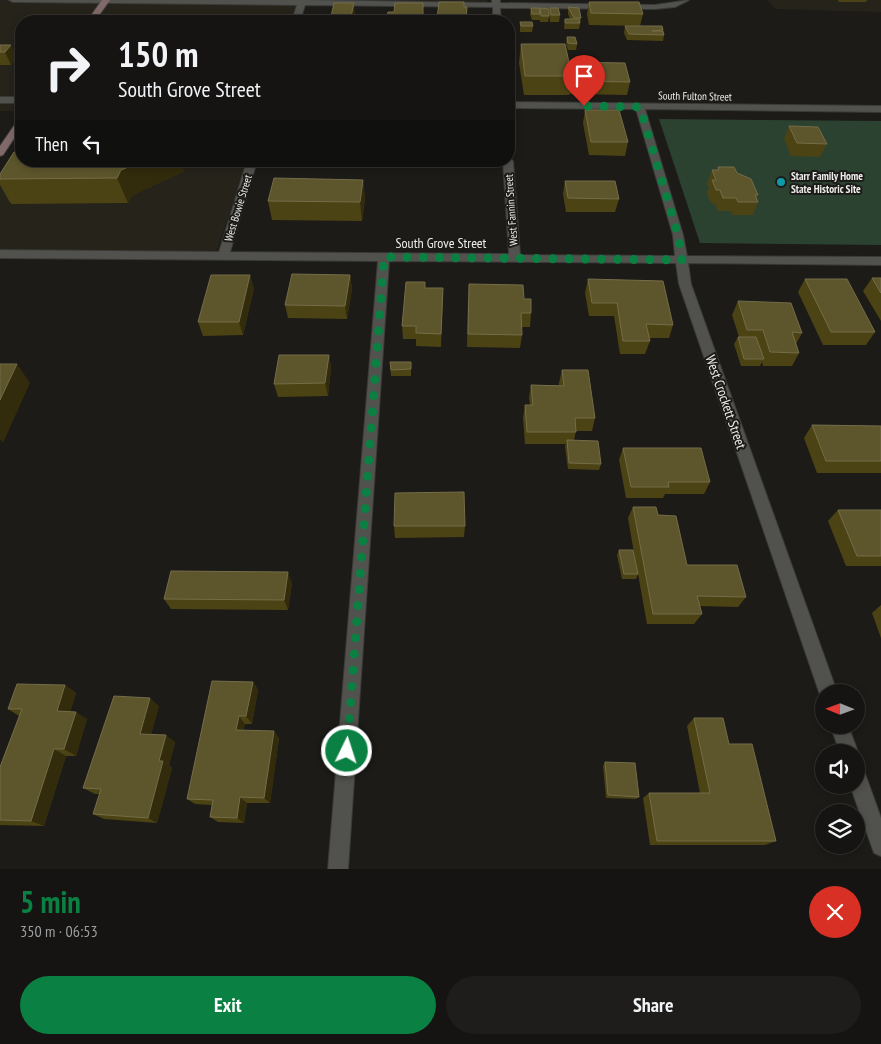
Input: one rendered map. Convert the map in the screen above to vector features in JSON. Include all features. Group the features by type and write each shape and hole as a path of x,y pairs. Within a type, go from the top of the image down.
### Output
{"main road":[{"path":"95,15 106,0"},
{"path":"0,153 15,131"}],"street":[{"path":"13,0 496,2 655,7 672,5 685,0"},
{"path":"298,15 302,1"},
{"path":"496,2 497,15"},
{"path":"0,100 15,100"},
{"name":"South Fulton Street","path":"515,105 881,110"},
{"name":"West Crockett Street","path":"640,107 678,235 685,284 825,684"},
{"name":"West Bowie Street","path":"223,256 250,167"},
{"name":"West Fannin Street","path":"508,167 514,258"},
{"name":"South Grove Street","path":"0,254 881,262"},
{"path":"338,869 384,257"},
{"path":"863,794 881,846"}],"shaded area":[{"path":"0,0 300,0 295,15 15,15 15,111 0,111"},
{"path":"300,0 487,0 487,2"},
{"path":"768,0 881,0 881,12 775,9"},
{"path":"15,151 15,167 245,167 216,253 0,250 0,173"}],"green space":[{"name":"Starr Family Home State Historic Site","path":"659,119 881,121 881,245 700,243"}],"building":[{"path":"439,2 464,2 464,7 467,7 466,15 437,15"},
{"path":"589,2 639,2 643,14 591,13"},
{"path":"334,3 354,3 351,15 331,15"},
{"path":"395,3 423,3 423,15 387,15 388,12 394,12"},
{"path":"568,7 579,8 581,18 574,18"},
{"path":"531,8 539,8 540,14 532,14"},
{"path":"540,8 549,9 549,16 541,16"},
{"path":"550,8 558,8 560,15 551,15"},
{"path":"565,19 579,19 580,23 565,23"},
{"path":"520,22 532,22 533,26 521,26"},
{"path":"625,26 662,26 663,30 652,31 663,31 664,35 629,34"},
{"path":"567,37 575,37 577,44 568,43"},
{"path":"521,44 565,44 572,76 525,76"},
{"path":"0,45 11,45 5,52 0,52"},
{"path":"569,62 625,63 630,82 571,81 572,76"},
{"path":"585,110 619,110 628,142 591,142"},
{"path":"789,126 818,127 827,144 797,143"},
{"path":"14,152 15,167 128,167 121,170 117,178 0,179 0,174"},
{"path":"718,167 734,167 737,173 751,179 758,195 755,195 758,202 738,202 736,198 723,198 720,190 716,190 712,180 716,180 712,170 719,170"},
{"path":"274,178 363,180 360,202 268,201"},
{"path":"565,181 615,181 619,199 568,198"},
{"path":"292,274 350,275 345,306 285,305"},
{"path":"211,275 250,275 239,322 198,322"},
{"path":"872,278 881,278 881,293"},
{"path":"588,279 663,281 673,325 646,324 650,341 623,341 617,303 592,303"},
{"path":"805,279 847,279 875,332 831,332"},
{"path":"406,282 425,282 425,288 443,288 441,334 416,333 416,326 402,326"},
{"path":"469,284 523,285 524,299 531,299 531,313 521,313 522,335 468,334"},
{"path":"738,301 791,303 802,333 792,332 799,353 770,352 763,330 747,330"},
{"path":"738,337 756,337 764,359 744,359"},
{"path":"279,355 329,355 325,383 274,384"},
{"path":"390,362 411,362 411,369 391,370"},
{"path":"0,364 17,364 0,400"},
{"path":"562,370 588,370 595,418 575,418 576,432 527,432 525,405 533,405 531,385 564,386"},
{"path":"812,425 881,426 881,461 826,461"},
{"path":"567,440 598,441 601,464 569,463"},
{"path":"623,448 701,448 710,482 668,482 669,487 631,487"},
{"path":"464,492 465,526 394,526 395,493"},
{"path":"633,507 656,507 658,515 676,516 687,565 737,565 746,597 697,596 702,614 653,614"},
{"path":"838,510 881,510 881,556 857,556"},
{"path":"619,550 633,550 638,574 624,574"},
{"path":"171,571 288,572 284,600 164,599"},
{"path":"212,681 253,682 246,716 239,716 236,730 274,731 264,798 240,797 237,818 210,817 213,800 187,799"},
{"path":"17,684 65,685 57,711 76,712 64,749 54,749 31,821 0,820 0,767 22,709 8,709"},
{"path":"114,696 150,698 140,734 166,735 159,761 163,761 148,818 93,814 101,789 83,788"},
{"path":"694,718 723,718 729,744 752,744 776,841 657,841 649,793 710,793"},
{"path":"605,762 635,763 639,797 608,795"}],"place":[{"name":"Starr Family Home State Historic Site","path":"781,182"}],"route":[{"path":"347,751 384,257 682,260 678,235 640,107 584,106"}]}
